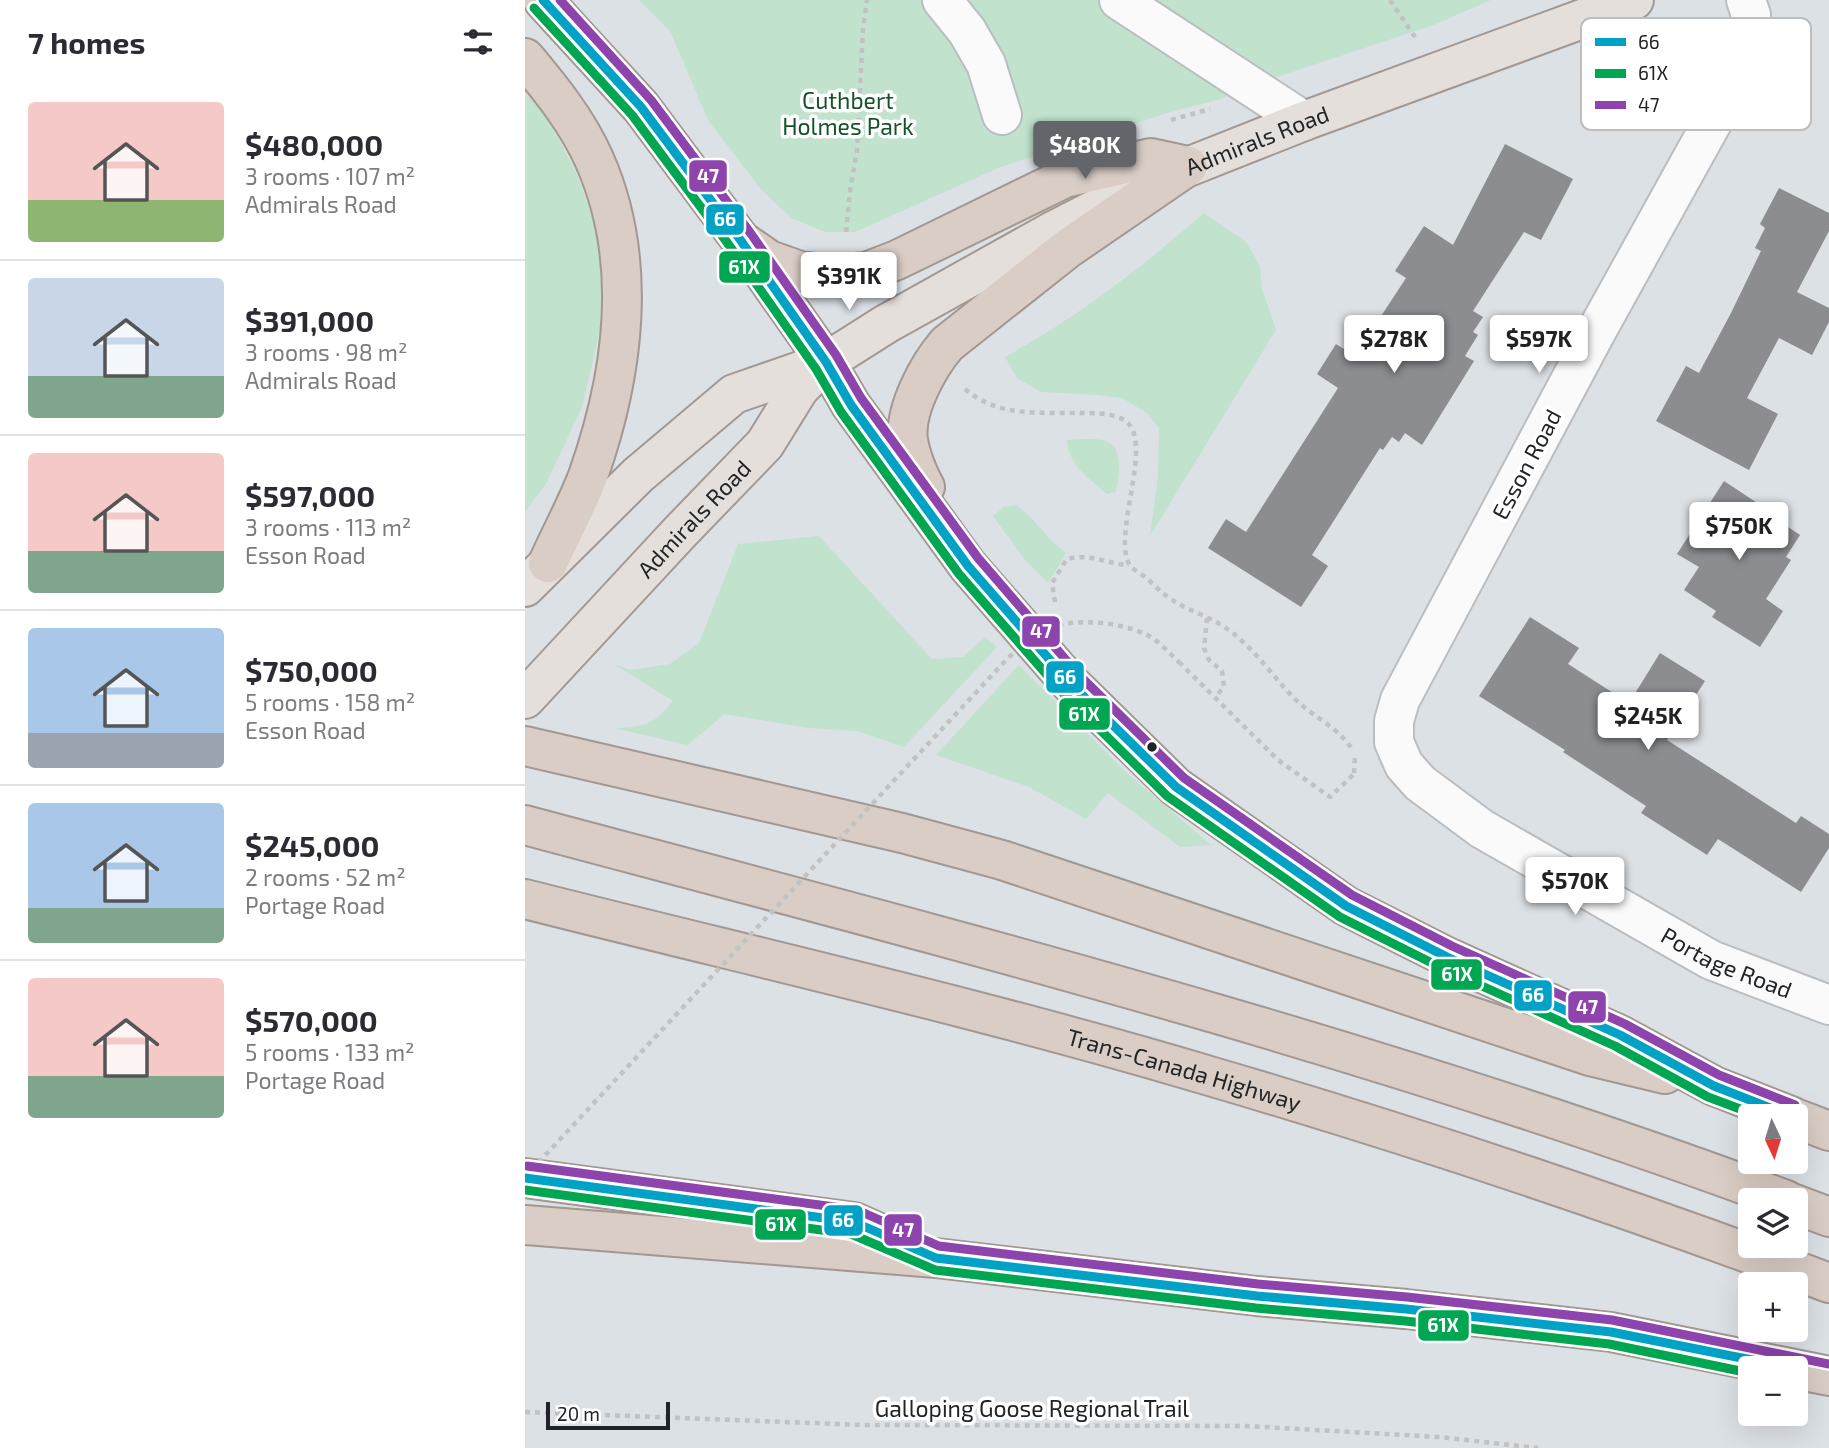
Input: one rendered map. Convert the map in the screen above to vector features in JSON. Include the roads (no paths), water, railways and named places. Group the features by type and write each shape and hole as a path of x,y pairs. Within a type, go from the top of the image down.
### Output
{"highway":[{"path":"543,0 641,107 739,238 825,362 851,405 968,566 1070,682 1176,787 1346,906 1447,957 1620,1035 1714,1086 1760,1104"},
{"path":"525,58 562,103 594,158 611,208 622,266 622,334 610,399 588,477 536,575"},
{"path":"739,238 769,260 800,271 832,275 866,272 897,260 1065,178 1151,158 1188,166"},
{"path":"968,566 922,482 907,439 913,400 936,357 947,344 1067,248 1188,166"},
{"path":"525,746 1002,860 1590,1056 1714,1086"},
{"path":"525,825 1103,981 1339,1050 1584,1129 1752,1188"},
{"name":"Trans-Canada Highway","path":"525,899 1005,1020 1210,1076 1441,1146 1829,1283"},
{"path":"1808,1123 1829,1131"},
{"path":"525,1177 854,1222 936,1258"},
{"path":"1808,1209 1829,1217"},
{"path":"525,1225 936,1258 1244,1295 1406,1309 1611,1332 1829,1376"}],"main road":[{"name":"Admirals Road","path":"1586,18 1635,0"},
{"name":"Admirals Road","path":"536,575 638,475 734,394 825,362 886,324 1051,232 1145,184 1304,121 1581,20"},
{"name":"Admirals Road","path":"525,699 765,444 799,389 825,362"}],"street":[{"path":"941,0 967,31 986,64 1002,115"},
{"path":"1119,0 1304,121"},
{"name":"Esson Road","path":"1746,0 1750,18"},
{"name":"Esson Road","path":"1394,742 1394,721 1399,700 1708,130"},
{"name":"Portage Road","path":"1394,742 1404,765 1420,783 1482,829 1711,960 1829,1005"}],"park label":[{"name":"Cuthbert Holmes Park","path":"848,113"}]}
